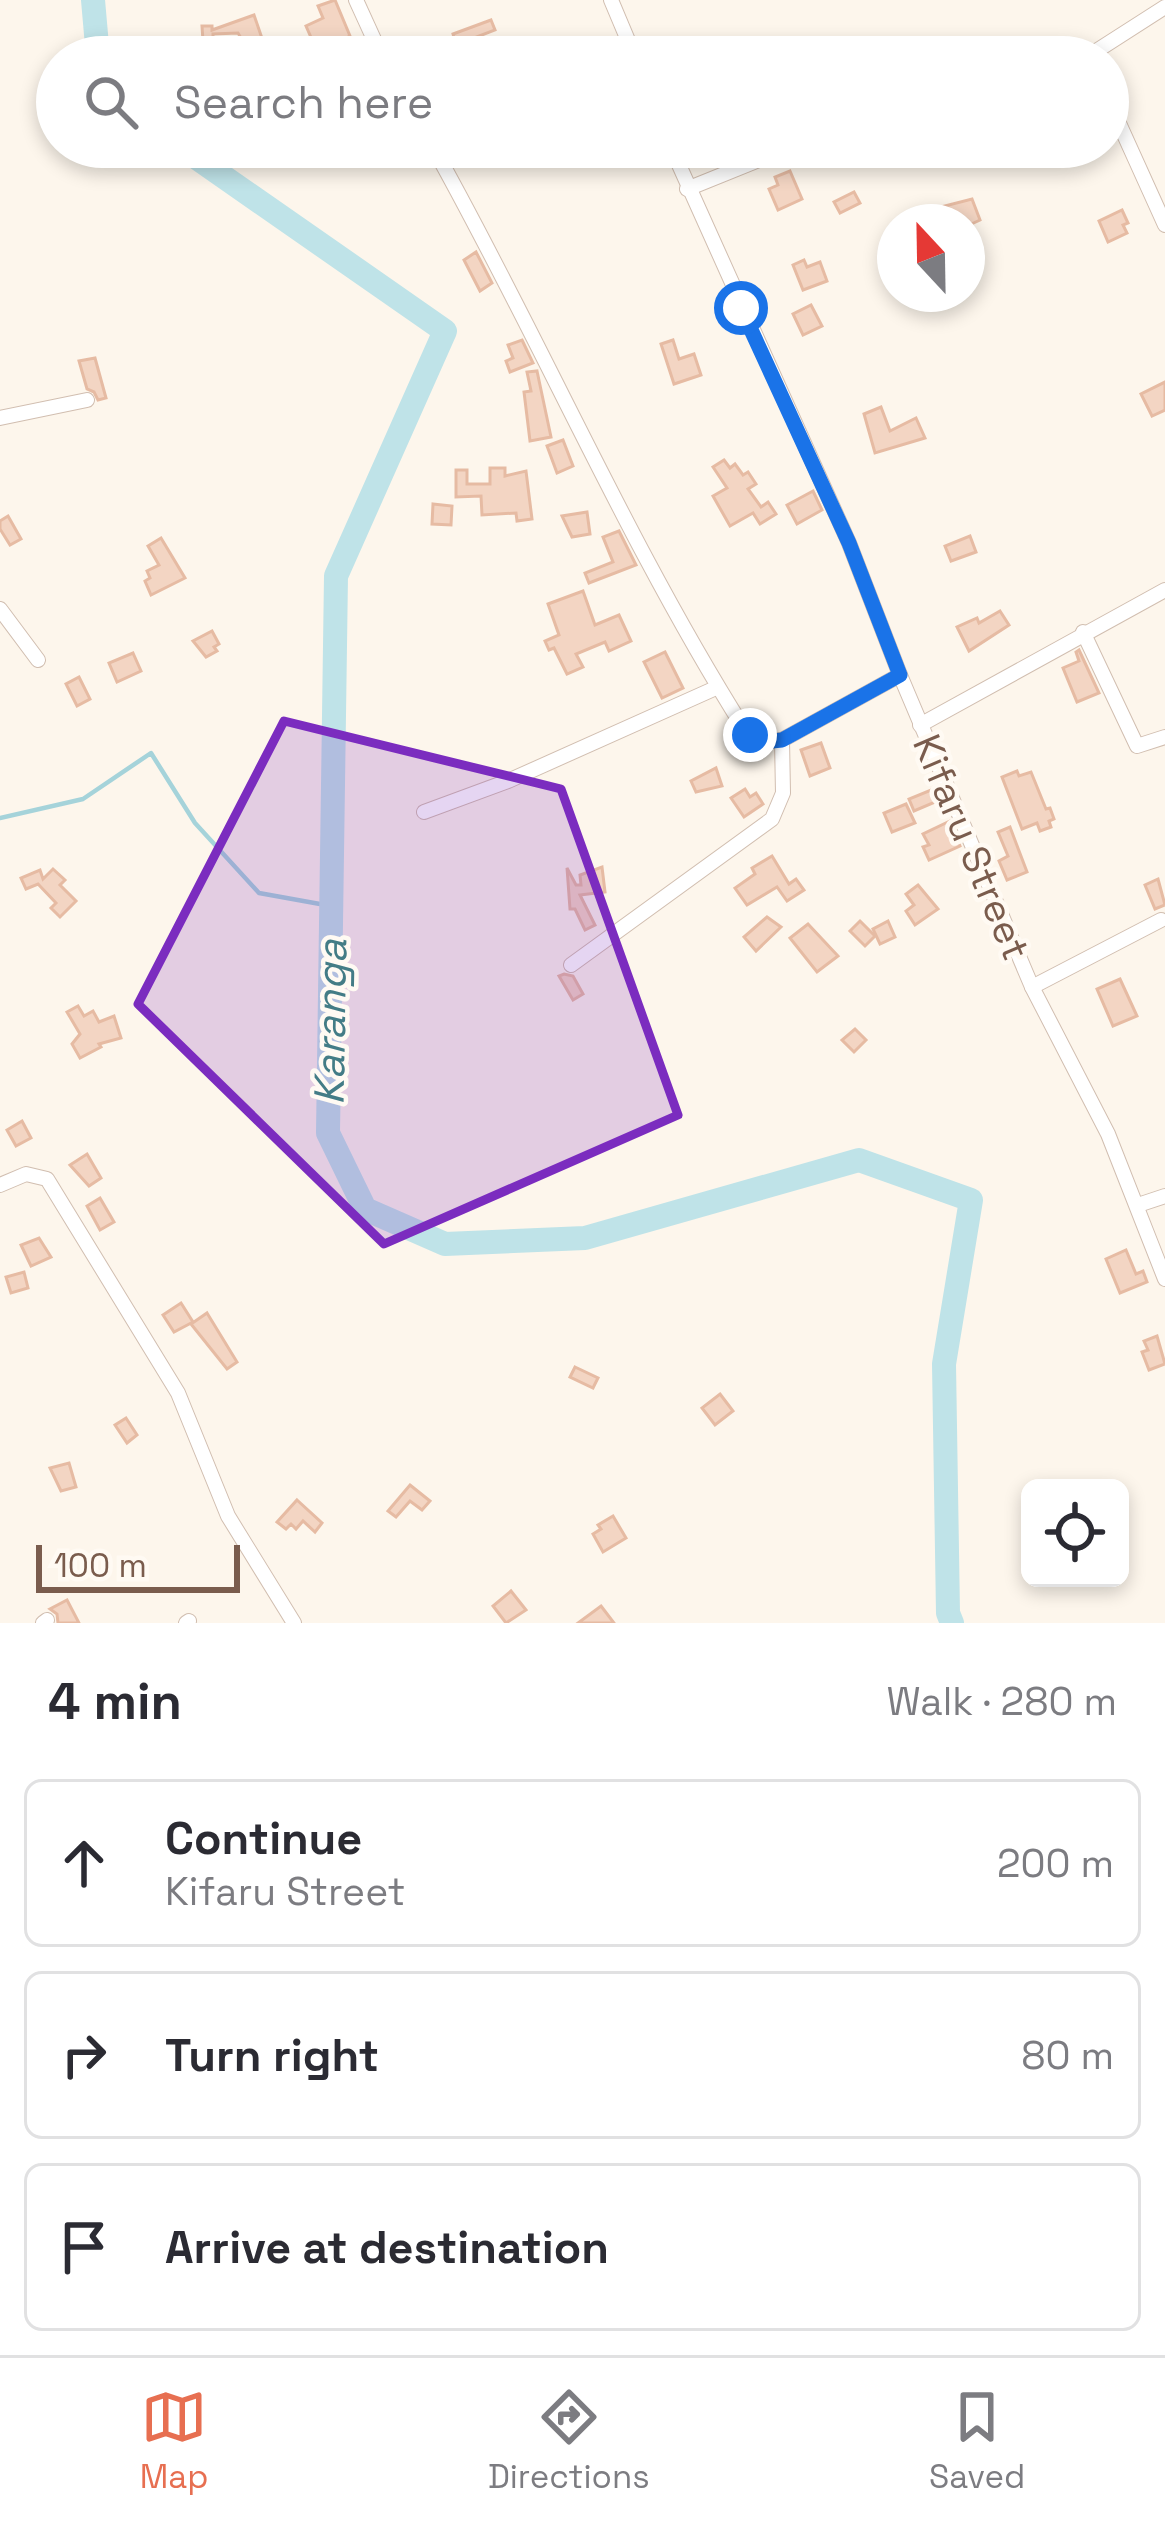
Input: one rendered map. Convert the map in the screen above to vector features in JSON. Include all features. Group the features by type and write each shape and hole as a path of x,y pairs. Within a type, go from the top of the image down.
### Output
{"street":[{"path":"356,0 372,36"},
{"path":"611,0 626,36"},
{"path":"1121,36 1165,8"},
{"path":"1129,145 1165,225"},
{"path":"445,168 592,458 742,728 755,740 782,740 900,675"},
{"name":"Kifaru Street","path":"679,168 849,543 920,725 1032,987 1084,1083 1165,1279"},
{"path":"687,189 739,168"},
{"path":"0,418 87,400"},
{"path":"920,725 1165,590"},
{"path":"0,608 38,660"},
{"path":"1083,632 1135,744 1165,737"},
{"path":"424,812 508,781 718,687"},
{"path":"572,964 772,819 783,793 782,740"},
{"path":"1032,987 1161,920"},
{"path":"0,1185 26,1174 47,1178 178,1393 228,1516 294,1623"},
{"path":"1138,1205 1165,1196"}],"highlighted area":[{"path":"284,721 561,789 678,1115 384,1244 138,1004"}],"building":[{"path":"335,0 350,36 310,36 306,26 323,18 318,6"},
{"path":"254,15 261,36 203,36 202,26 212,26 212,30"},
{"path":"491,20 495,30 479,36 453,34"},
{"path":"790,171 802,199 778,210 769,189 778,185 775,177"},
{"path":"854,192 860,203 840,213 834,202"},
{"path":"1122,210 1127,233 1108,242 1099,221"},
{"path":"476,252 492,283 480,291 464,260"},
{"path":"804,260 807,267 820,262 827,281 803,290 793,265"},
{"path":"811,305 822,326 803,335 793,314"},
{"path":"522,340 533,363 510,372 506,361 513,358 508,345"},
{"path":"673,340 679,359 694,354 701,375 674,384 661,344"},
{"path":"95,358 106,398 98,400 87,389 79,361"},
{"path":"537,371 551,437 530,441 524,392 531,391 527,372"},
{"path":"1165,382 1165,410 1152,416 1141,394"},
{"path":"881,407 890,431 916,418 925,438 875,453 864,414"},
{"path":"563,440 573,466 557,473 547,446"},
{"path":"724,460 730,468 735,464 743,475 748,472 756,484 748,489 761,507 768,502 776,514 760,524 753,513 730,526 713,496 727,488 713,467"},
{"path":"490,468 505,468 505,476 526,471 532,519 517,521 516,513 482,515 481,496 456,497 456,470 467,470 467,484 490,484"},
{"path":"813,491 822,510 797,524 787,505"},
{"path":"433,504 452,506 451,525 432,524"},
{"path":"587,512 590,534 572,537 562,516"},
{"path":"8,516 21,539 10,545 0,529 0,521"},
{"path":"619,531 636,565 589,583 585,573 613,562 603,537"},
{"path":"970,536 976,552 951,561 945,546"},
{"path":"161,538 185,578 151,595 145,581 150,578 147,571 159,565 148,546"},
{"path":"583,591 595,625 619,615 631,641 609,651 605,642 576,654 583,667 567,674 554,648 549,650 545,641 559,635 548,604"},
{"path":"1000,611 1009,625 969,651 957,627 977,618 979,623"},
{"path":"212,631 219,644 206,657 193,641"},
{"path":"1079,650 1099,693 1077,702 1063,668 1079,661"},
{"path":"665,652 683,688 662,698 644,662"},
{"path":"133,653 141,671 117,682 109,663"},
{"path":"79,677 90,699 77,706 66,684"},
{"path":"821,743 830,768 810,776 801,750"},
{"path":"716,768 722,786 696,792 691,781"},
{"path":"1017,771 1019,776 1031,772 1054,819 1049,821 1051,827 1040,831 1037,823 1022,829 1002,777"},
{"path":"936,788 940,800 914,811 909,799"},
{"path":"745,789 750,797 756,793 763,804 744,817 731,798"},
{"path":"906,804 915,823 892,832 884,813"},
{"path":"950,821 960,846 929,860 923,834"},
{"path":"1010,827 1027,872 1007,880 999,861 1008,856 998,832"},
{"path":"772,856 789,884 796,879 804,890 787,901 777,887 747,905 735,888 755,874 752,868"},
{"path":"602,867 605,892 580,895 595,925 585,930 575,909 570,909 567,868 576,885 581,885 580,875"},
{"path":"53,869 65,880 60,885 76,901 60,917 51,908 56,903 38,884 26,889 21,878 40,870 43,879"},
{"path":"1158,879 1165,905 1155,909 1145,885"},
{"path":"918,885 938,909 915,925 906,911 914,905 906,894"},
{"path":"767,917 781,927 756,951 744,937"},
{"path":"860,921 875,936 865,946 850,931"},
{"path":"888,921 895,937 880,944 873,929"},
{"path":"808,924 838,956 817,972 790,938"},
{"path":"559,976 573,976 583,994 573,1000"},
{"path":"1120,979 1137,1016 1113,1026 1097,989"},
{"path":"78,1006 84,1016 93,1011 99,1022 114,1016 121,1038 99,1044 101,1047 80,1058 72,1044 80,1034 67,1012"},
{"path":"855,1029 866,1040 854,1052 842,1040"},
{"path":"22,1121 31,1138 16,1146 7,1130"},
{"path":"87,1154 101,1178 89,1186 70,1165"},
{"path":"100,1198 114,1222 100,1230 87,1206"},
{"path":"39,1238 51,1257 31,1266 21,1245"},
{"path":"1126,1250 1136,1274 1143,1271 1147,1282 1120,1293 1106,1259"},
{"path":"24,1272 28,1288 11,1293 6,1277"},
{"path":"181,1303 193,1322 174,1332 163,1315"},
{"path":"207,1313 237,1362 227,1369 191,1324"},
{"path":"1157,1336 1165,1364 1149,1370 1142,1352 1148,1350 1144,1341"},
{"path":"575,1367 598,1378 593,1388 570,1377"},
{"path":"720,1394 733,1411 715,1425 702,1408"},
{"path":"126,1418 137,1435 127,1443 115,1425"},
{"path":"69,1463 76,1487 61,1491 50,1468"},
{"path":"410,1485 430,1501 422,1510 410,1501 396,1517 388,1511"},
{"path":"297,1500 322,1523 315,1532 303,1521 296,1529 277,1522"},
{"path":"613,1516 626,1538 603,1552 593,1534"},
{"path":"511,1591 526,1610 506,1623 493,1606"},
{"path":"67,1600 79,1623 58,1623 50,1609"},
{"path":"601,1606 614,1623 578,1623"}],"waterway":[{"name":"Karanga","path":"93,0 96,36"},
{"name":"Karanga","path":"211,168 445,331 336,576 328,1133 365,1209 445,1244 585,1238 859,1160 971,1200 944,1364 948,1613 952,1623"},
{"path":"0,818 83,799 151,753 195,823 259,893 331,906"}],"route":[{"path":"741,308 849,543 900,675 782,740 762,742 750,735"}]}
